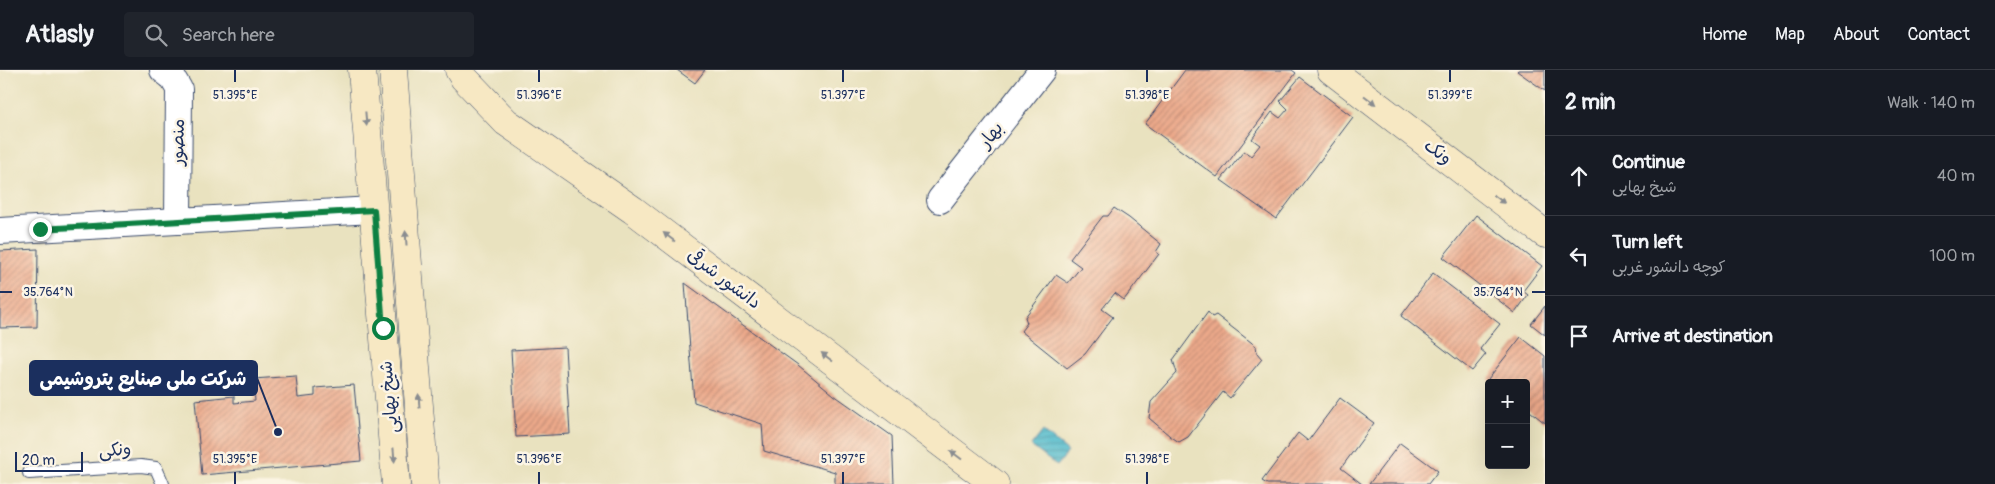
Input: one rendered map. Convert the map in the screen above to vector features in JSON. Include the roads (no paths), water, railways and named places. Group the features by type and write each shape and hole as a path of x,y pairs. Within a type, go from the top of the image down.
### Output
{"main road":[{"name":"شیخ بهایی","path":"362,70 396,484"},
{"name":"شیخ بهایی","path":"393,70 425,484"},
{"name":"دانشور شرقی","path":"459,70 464,78 506,122 633,210 995,484"},
{"path":"478,70 516,112 610,177 633,210"},
{"name":"ونک","path":"1332,70 1545,234"}],"street":[{"name":"منصور","path":"163,70 172,77 179,89 178,221"},
{"name":"بهار","path":"940,200 1042,70"},
{"path":"0,231 374,210"}],"lane":[{"name":"ونکی","path":"29,473 141,466 156,468 163,480 163,484"}],"water":[{"path":"1043,431 1068,452 1057,466 1031,446"}],"place":[{"name":"شرکت ملی صنایع پتروشیمی","path":"278,432"}]}
